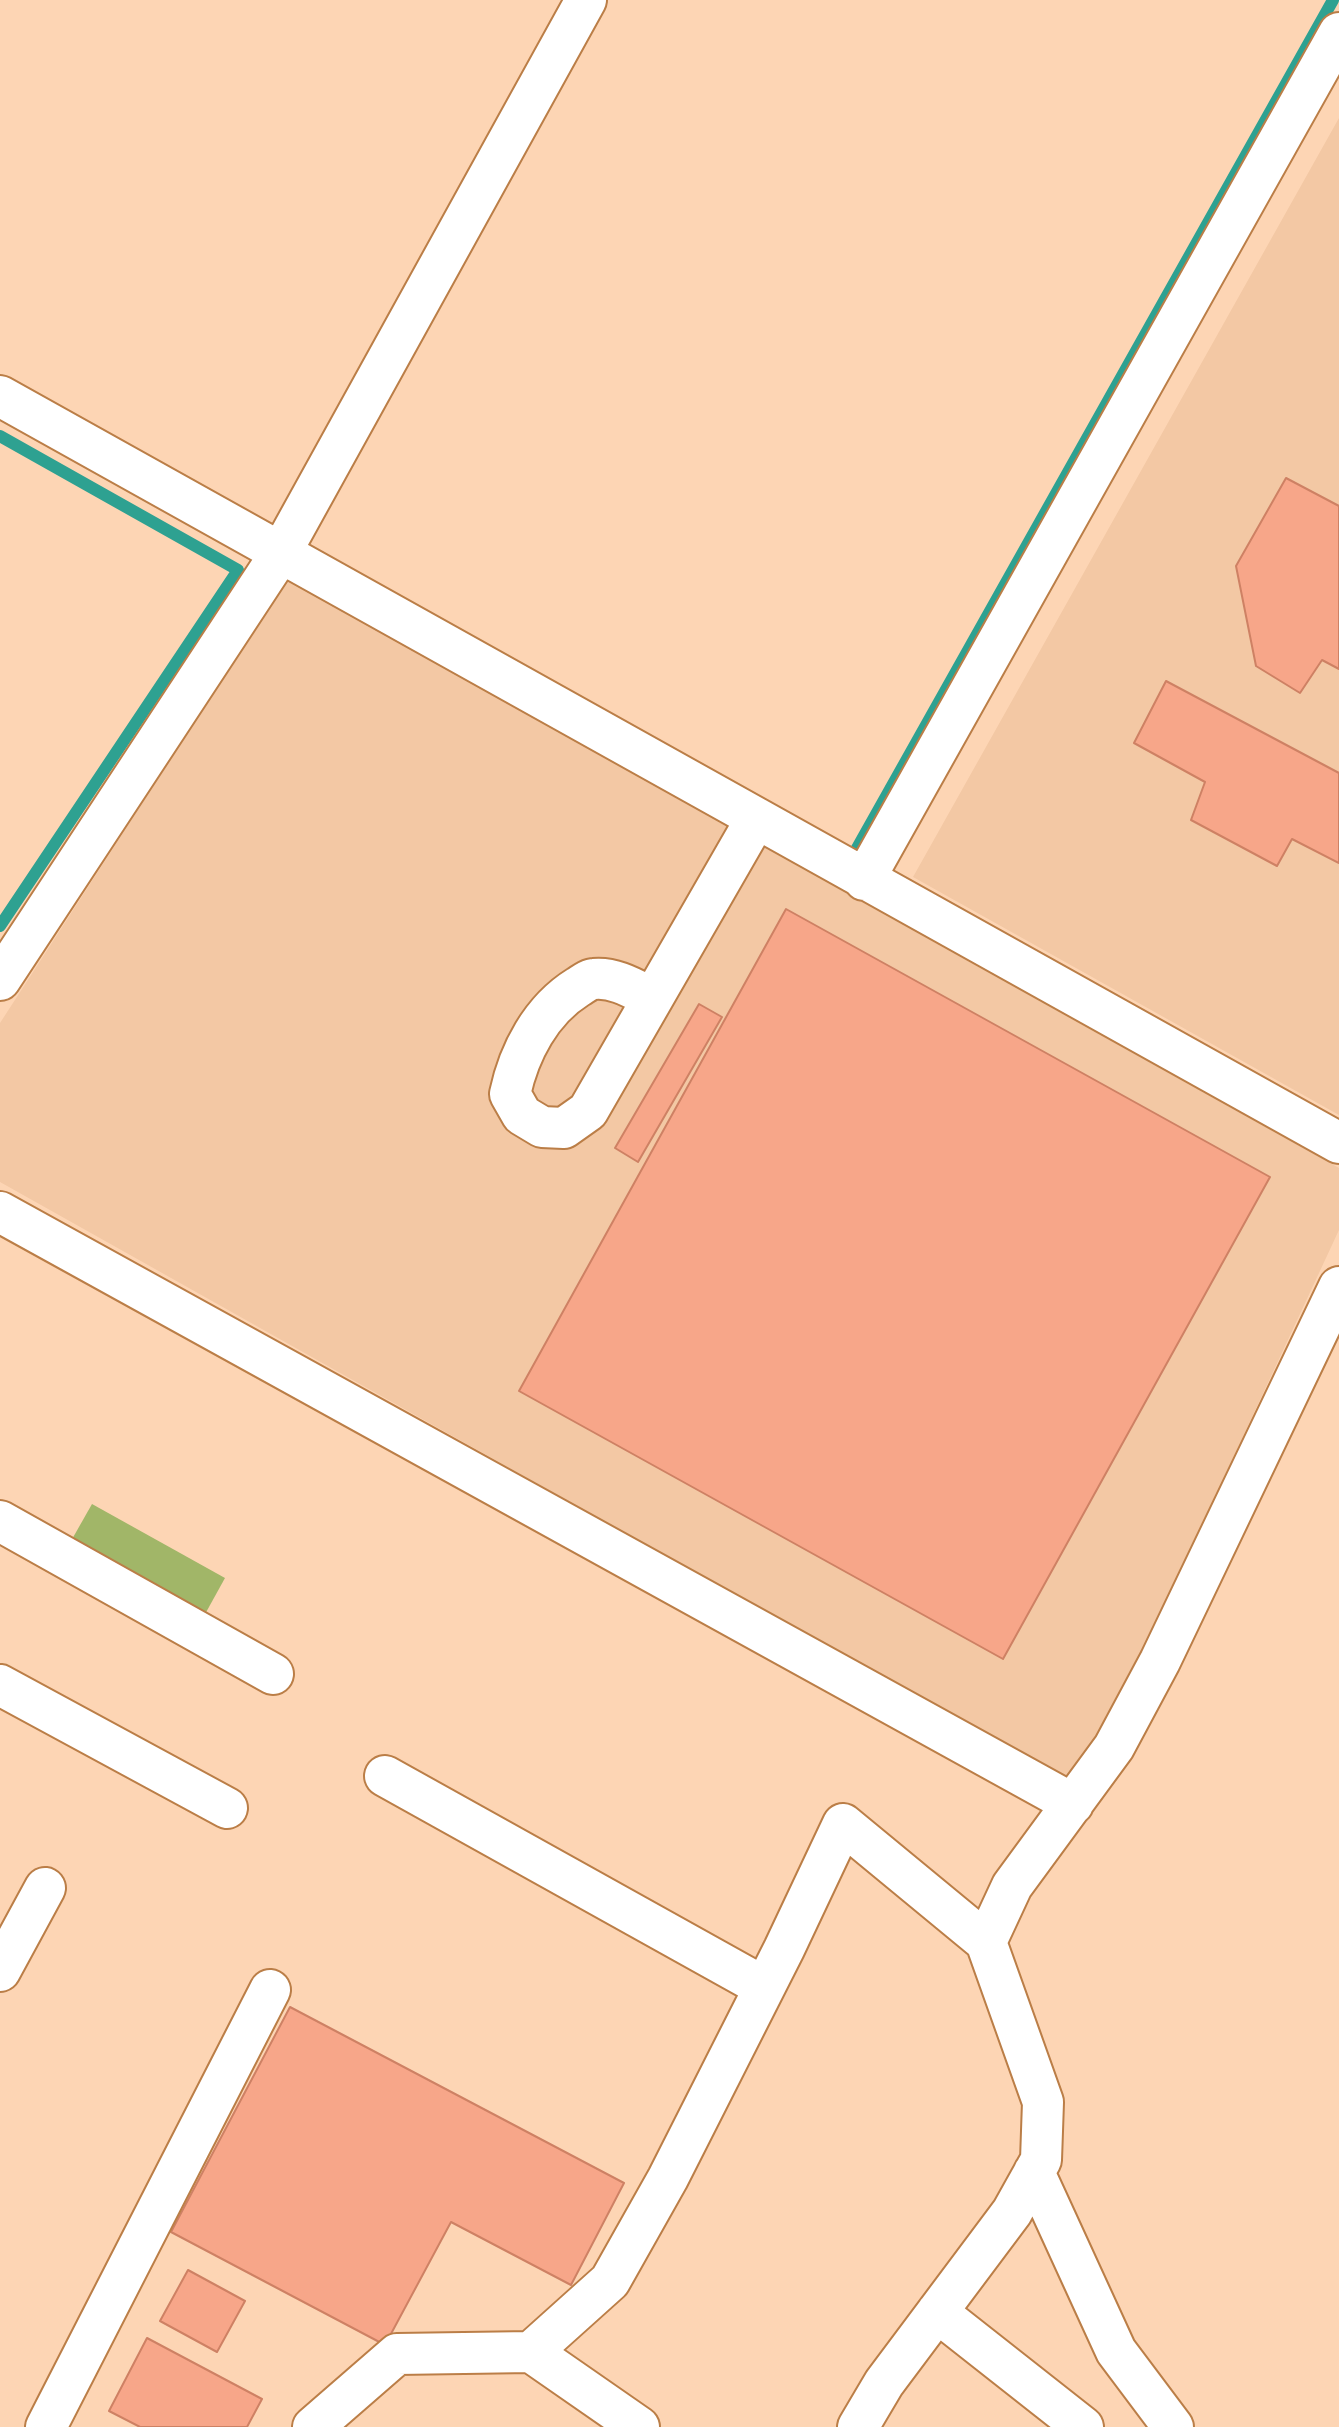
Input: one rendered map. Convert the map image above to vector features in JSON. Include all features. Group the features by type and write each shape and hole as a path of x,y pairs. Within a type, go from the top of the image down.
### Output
{"street":[{"path":"0,980 280,554 586,0"},
{"path":"864,880 1339,33"},
{"path":"0,396 1339,1143"},
{"path":"652,998 756,819"},
{"path":"0,1212 1073,1804"},
{"path":"986,1942 1012,1886 1114,1747 1160,1661 1339,1287"},
{"path":"0,1521 273,1674"},
{"path":"0,1685 227,1808"},
{"path":"385,1776 764,1987"},
{"path":"531,2352 610,2281 668,2178 843,1824 986,1942 1043,2102 1041,2160 1012,2212 884,2383 858,2427"},
{"path":"0,1971 45,1888"},
{"path":"46,2427 270,1990"},
{"path":"1034,2172 1116,2351 1173,2427"},
{"path":"937,2312 1083,2427"},
{"path":"313,2427 397,2354 531,2352 639,2427"}],"shaded area":[{"path":"1339,118 1339,1115 913,877"},
{"path":"286,581 1339,1168 1339,1230 1113,1712 1069,1782 0,1182 0,1023"}],"green space":[{"path":"92,1504 225,1578 204,1616 71,1541"}],"building":[{"path":"1286,478 1339,506 1339,669 1322,660 1300,693 1256,666 1236,566"},
{"path":"1166,681 1339,773 1339,863 1292,839 1277,866 1191,820 1205,782 1134,743"},
{"path":"786,909 1270,1177 1003,1659 519,1391"},
{"path":"699,1004 722,1017 638,1162 615,1148"},
{"path":"290,2007 624,2183 571,2285 451,2222 385,2345 171,2232"},
{"path":"188,2270 245,2301 217,2352 160,2321"},
{"path":"147,2338 262,2399 247,2427 140,2427 109,2411"}],"waterway":[{"path":"856,850 1333,0"},
{"path":"0,436 238,570 0,926"}]}
